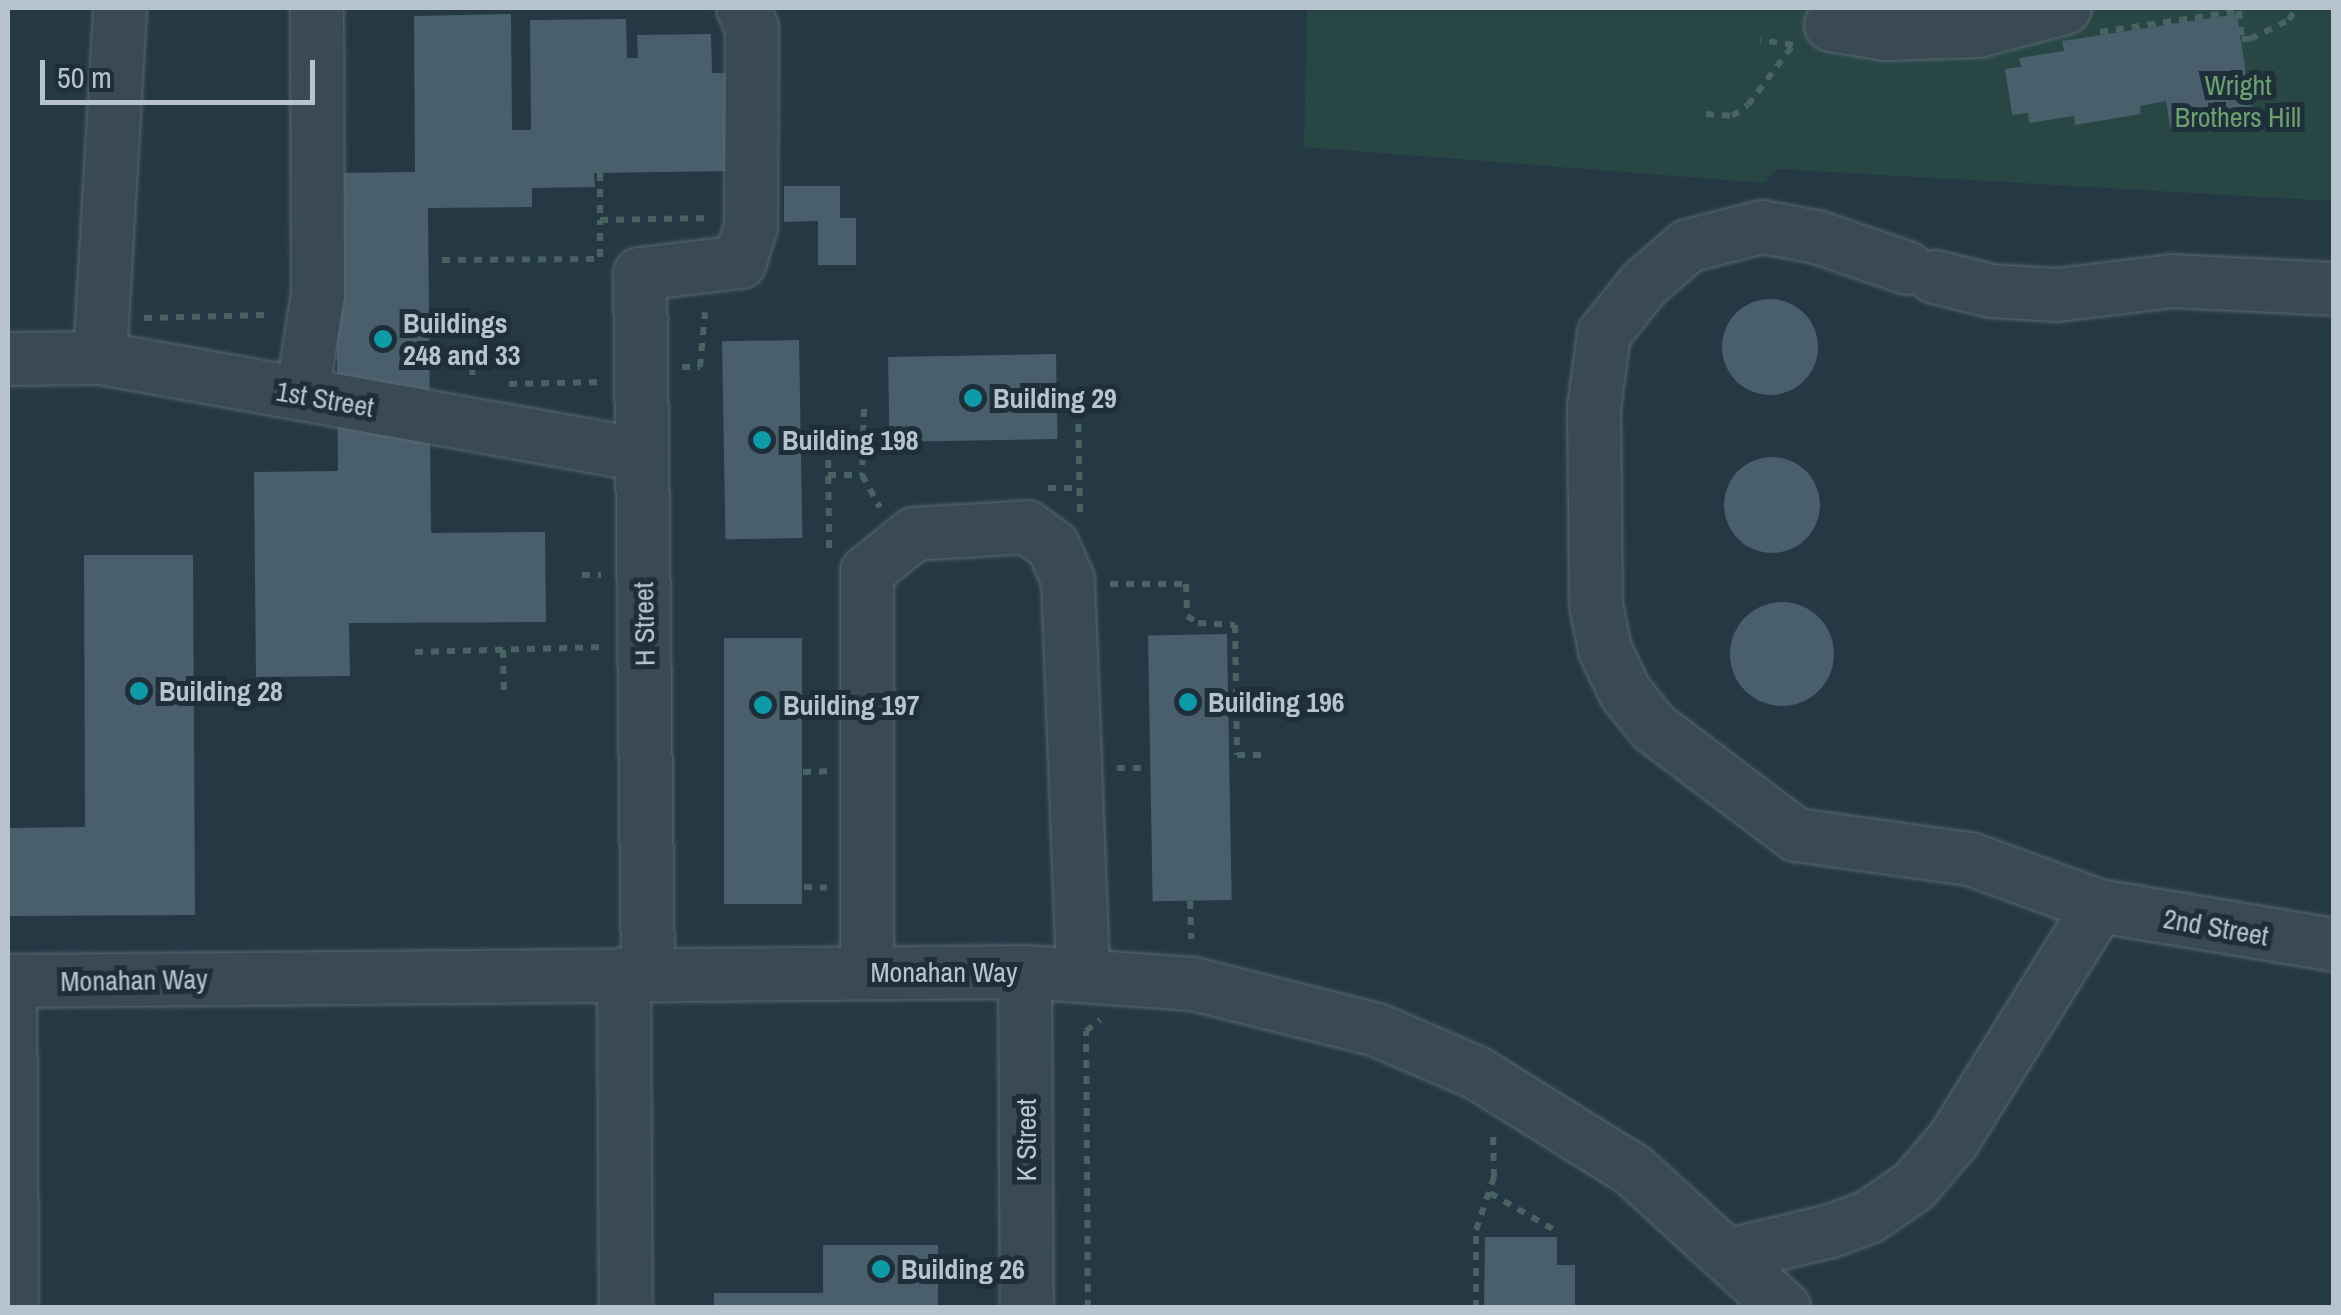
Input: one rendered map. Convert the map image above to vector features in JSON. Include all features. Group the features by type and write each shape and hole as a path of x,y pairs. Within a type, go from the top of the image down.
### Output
{"street":[{"path":"101,338 120,8"},
{"path":"302,394 314,314 317,8"},
{"path":"620,267 740,262 752,226 752,28 743,8"},
{"path":"1831,25 1886,34 1979,32 2082,20"},
{"name":"2nd Street","path":"2334,290 2172,280 2057,294 1991,291 1921,273 1817,237 1762,227 1688,246 1634,296 1604,334 1595,371 1596,604 1605,650 1625,692 1654,728 1796,835 1970,859 2100,906 2334,945"},
{"name":"H Street","path":"620,267 622,375 642,456 636,974 626,1308"},
{"name":"1st Street","path":"8,359 101,338 302,394 642,456"},
{"path":"866,972 866,572 914,534 1027,527 1053,546 1068,580 1092,997"},
{"path":"1730,1254 1831,1232 1869,1217 1914,1186 1954,1139 2100,906"},
{"name":"Monahan Way","path":"9,981 866,972 1025,994 1270,999 1424,1050 1578,1132 1676,1204 1784,1308"},
{"path":"9,981 12,1308"},
{"name":"K Street","path":"1025,994 1027,1308"}],"path":[{"path":"2082,20 2238,11 2242,39 2250,39 2280,26 2296,8"},
{"path":"1706,114 1732,116 1748,105 1793,45 1760,40"},
{"path":"600,173 600,220"},
{"path":"442,260 620,267"},
{"path":"472,367 473,384 700,367 700,312 715,312"},
{"path":"101,338 314,314"},
{"path":"1078,408 1081,530"},
{"path":"864,409 862,476 880,506"},
{"path":"828,444 829,565"},
{"path":"828,475 862,476"},
{"path":"1034,494 1048,500"},
{"path":"872,513 898,498"},
{"path":"1065,512 1073,520"},
{"path":"582,575 606,575"},
{"path":"1099,584 1186,584 1186,616 1198,624 1235,625 1237,755 1268,755"},
{"path":"416,652 607,647"},
{"path":"503,650 504,697"},
{"path":"1101,768 1149,768"},
{"path":"1190,901 1191,940"},
{"path":"1025,994 1092,997 1120,1020"},
{"path":"1088,1308 1086,1031 1092,997"},
{"path":"1478,1124 1508,1140"},
{"path":"1476,1308 1476,1230 1490,1193 1493,1132"},
{"path":"1490,1193 1556,1231"}],"green space":[{"name":"Wright Brothers Hill","path":"1307,8 2333,8 2333,201 1776,169 1765,183 1304,147"}],"building":[{"name":"Buildings 248 and 33","path":"511,14 512,130 531,130 530,20 626,19 627,58 638,58 637,35 711,34 712,73 732,73 734,171 594,173 595,187 532,188 532,207 428,208 431,533 545,532 546,622 349,623 350,676 256,677 254,472 338,471 335,173 415,172 414,16"},
{"path":"2237,14 2252,114 2170,127 2166,101 2140,106 2141,114 2075,125 2074,116 2029,123 2028,113 2012,115 2005,69 2021,67 2019,58 2064,51 2062,41"},
{"path":"784,186 840,186 840,218 856,218 856,265 818,265 818,221 784,222"},
{"path":"1770,299 1788,302 1804,313 1815,329 1815,365 1804,381 1788,392 1770,395 1752,392 1736,381 1725,365 1722,347 1725,329 1736,313 1752,302"},
{"name":"Building 198","path":"799,340 802,538 725,539 722,341"},
{"name":"Building 29","path":"1056,354 1057,439 890,442 888,357"},
{"path":"1772,457 1790,460 1806,471 1817,487 1817,523 1806,539 1790,550 1772,553 1754,550 1738,539 1727,523 1724,505 1727,487 1738,471 1754,460"},
{"name":"Building 28","path":"84,555 193,555 195,915 8,916 8,828 85,827"},
{"path":"1782,602 1802,606 1819,617 1830,634 1834,654 1830,674 1819,691 1802,702 1782,706 1762,702 1745,691 1734,674 1730,654 1734,634 1745,617 1762,606"},
{"name":"Building 196","path":"1227,634 1232,900 1153,901 1148,635"},
{"name":"Building 197","path":"724,638 802,638 802,904 724,904"},
{"path":"1485,1237 1557,1237 1557,1265 1575,1265 1575,1308 1484,1308"},
{"name":"Building 26","path":"823,1245 938,1245 938,1308 714,1308 714,1293 823,1293"}],"place":[{"name":"Buildings 248 and 33","path":"383,339"},
{"name":"Building 29","path":"973,398"},
{"name":"Building 198","path":"762,440"},
{"name":"Building 28","path":"139,691"},
{"name":"Building 196","path":"1188,702"},
{"name":"Building 197","path":"763,705"},
{"name":"Building 26","path":"881,1269"}]}
